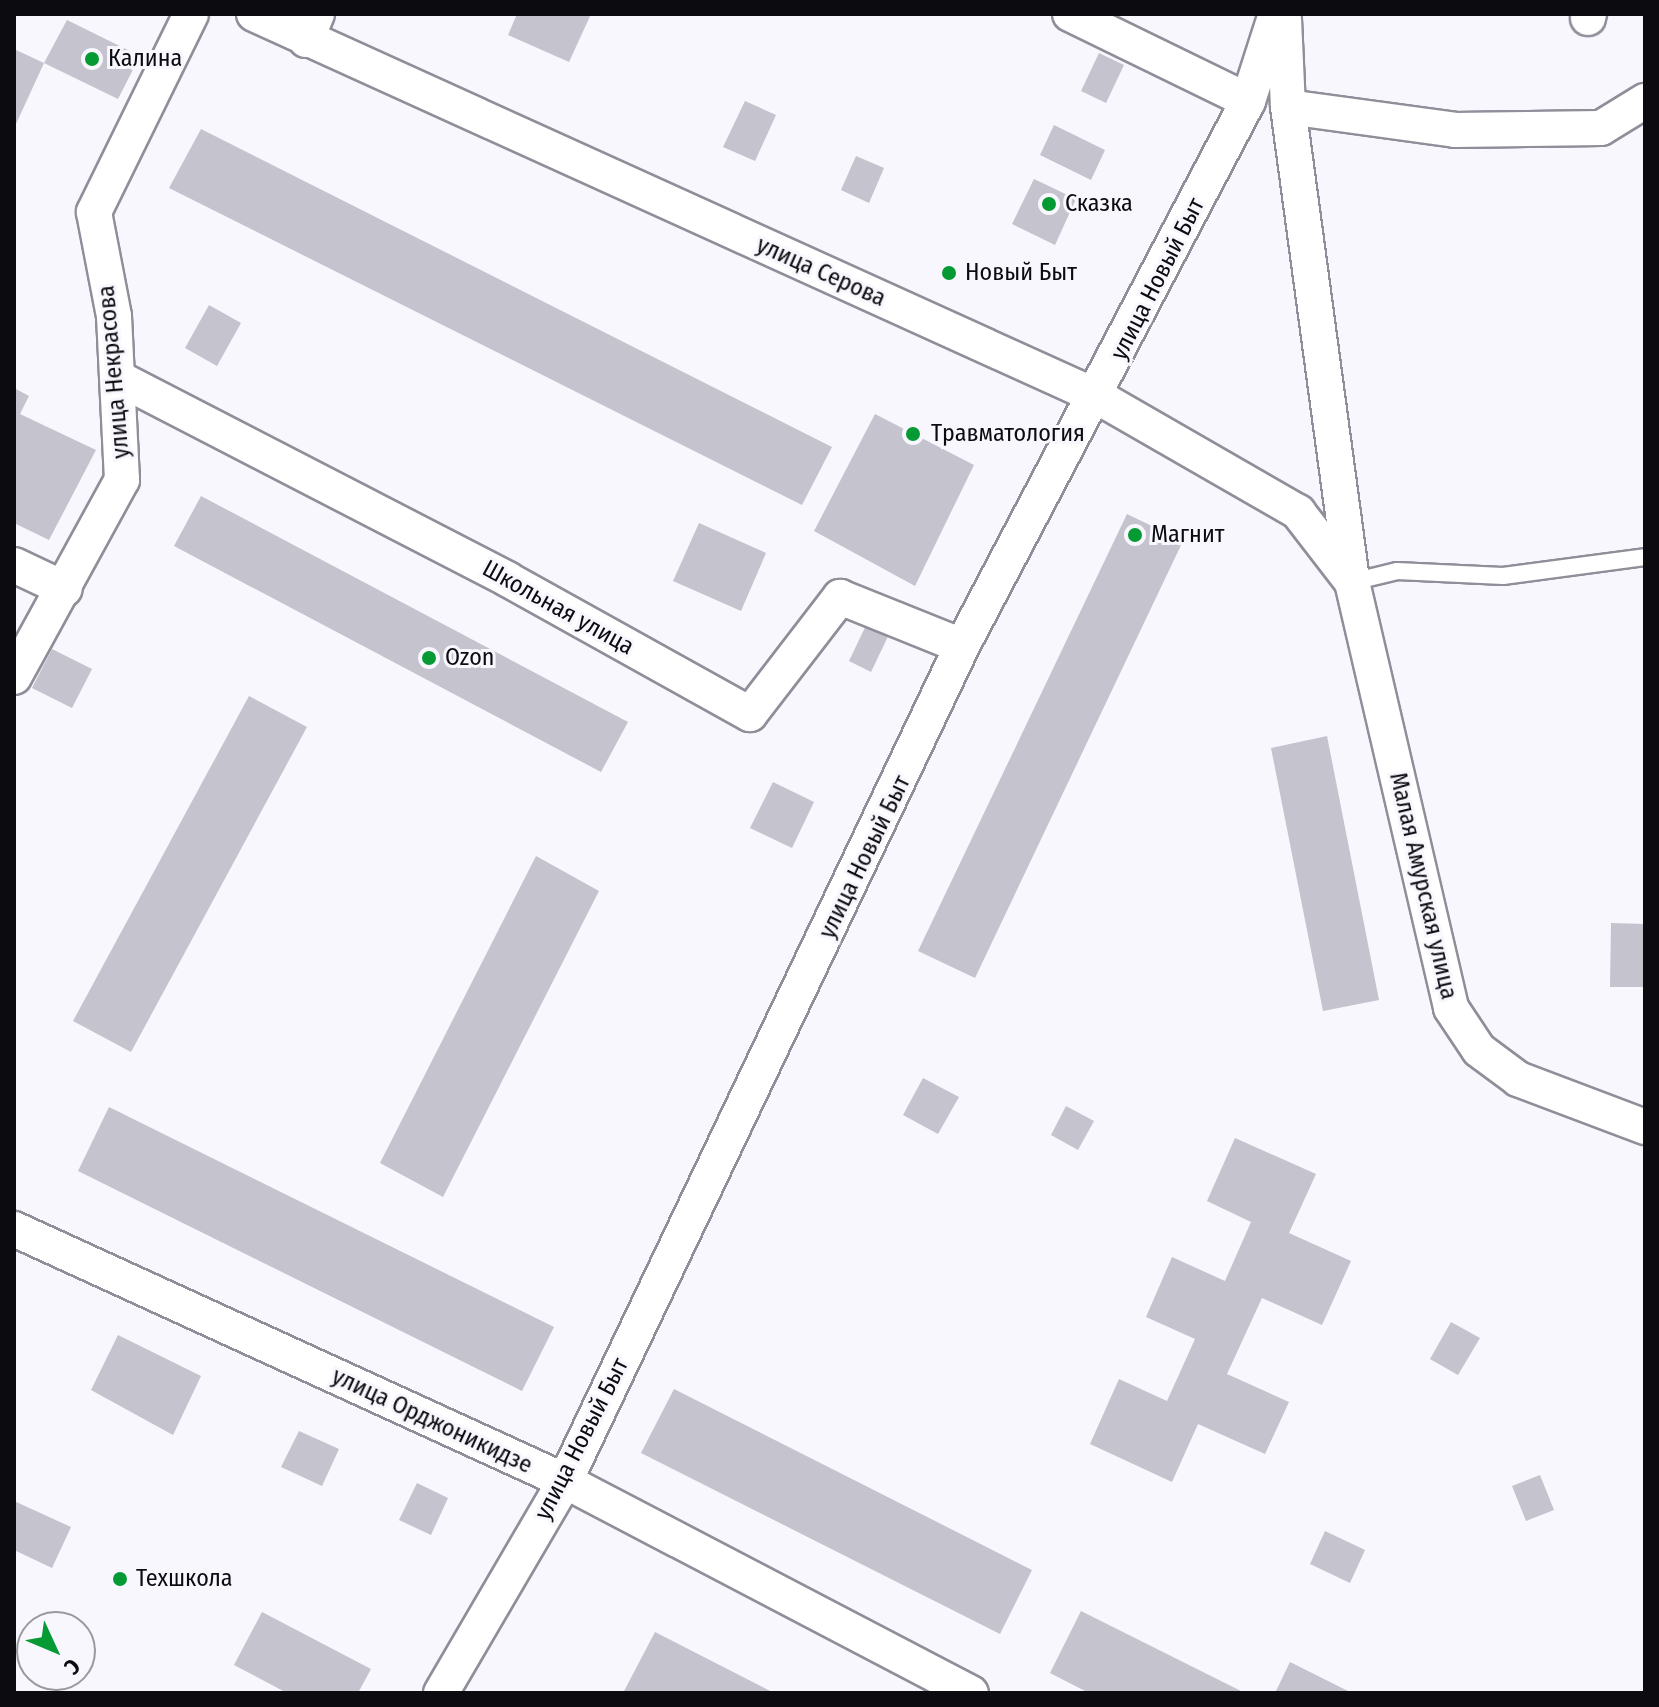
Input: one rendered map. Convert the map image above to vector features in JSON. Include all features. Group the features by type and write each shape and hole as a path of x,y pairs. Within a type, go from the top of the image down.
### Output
{"street":[{"name":"улица Некрасова","path":"14,677 65,589 122,480 114,316 94,212 191,14"},
{"name":"улица Серова","path":"254,14 312,27 1098,397 1298,512 1352,582"},
{"path":"1070,14 1248,101"},
{"name":"улица Новый Быт","path":"441,1693 565,1481 962,646 1098,397 1248,101 1276,14"},
{"name":"Малая Амурская улица","path":"1284,14 1288,107 1352,582 1451,1008 1479,1050 1518,1079 1645,1127"},
{"path":"1288,107 1455,130 1601,128 1645,101"},
{"name":"Школьная улица","path":"118,378 507,579 750,714 840,597 962,646"},
{"path":"14,565 65,589"},
{"name":"улица Орджоникидзе","path":"14,1229 565,1481 971,1693"}],"lane":[{"path":"1352,582 1397,571 1503,576 1645,557"}],"building":[{"path":"517,14 591,14 569,62 508,35"},
{"name":"Калина","path":"67,20 140,56 118,99 44,63"},
{"path":"14,49 44,63 16,124 14,123"},
{"path":"1099,53 1124,65 1106,103 1081,91"},
{"path":"745,101 776,115 755,161 723,147"},
{"path":"1054,125 1105,150 1091,180 1040,155"},
{"path":"201,129 832,447 802,505 169,188"},
{"path":"856,156 884,168 869,203 841,190"},
{"path":"1034,179 1076,199 1055,245 1012,224"},
{"path":"209,305 241,323 217,366 185,348"},
{"path":"14,388 29,396 20,414 96,450 49,540 14,523"},
{"path":"875,414 974,465 915,586 814,531"},
{"path":"201,496 628,722 601,772 174,546"},
{"path":"1127,514 1183,541 975,978 918,951"},
{"path":"699,523 766,553 741,611 673,581"},
{"path":"870,617 892,628 871,672 849,661"},
{"path":"52,649 92,669 72,708 32,688"},
{"path":"249,696 307,727 131,1052 73,1021"},
{"path":"1327,736 1379,1000 1323,1011 1271,748"},
{"path":"773,782 814,802 792,848 750,828"},
{"path":"536,856 599,891 443,1197 380,1163"},
{"path":"1611,923 1645,924 1645,987 1610,987"},
{"path":"923,1078 959,1097 938,1134 903,1115"},
{"path":"1066,1106 1094,1121 1078,1150 1051,1135"},
{"path":"109,1107 554,1327 522,1391 78,1171"},
{"path":"1235,1138 1316,1174 1289,1233 1351,1261 1322,1325 1262,1298 1227,1374 1289,1402 1265,1454 1198,1424 1172,1482 1090,1444 1119,1379 1167,1401 1195,1339 1146,1317 1172,1257 1225,1281 1251,1222 1207,1201"},
{"path":"1451,1322 1480,1338 1458,1375 1430,1359"},
{"path":"118,1335 201,1376 173,1435 91,1390"},
{"path":"674,1389 1032,1570 1000,1634 641,1453"},
{"path":"299,1431 339,1449 322,1486 281,1467"},
{"path":"1540,1475 1554,1510 1526,1521 1512,1486"},
{"path":"417,1483 448,1498 431,1535 399,1520"},
{"path":"14,1501 71,1527 52,1568 14,1550"},
{"path":"1325,1531 1365,1550 1350,1583 1310,1564"},
{"path":"1081,1611 1245,1693 1089,1693 1050,1673"},
{"path":"262,1612 371,1669 358,1693 287,1693 234,1665"},
{"path":"655,1632 774,1693 623,1693"},
{"path":"1290,1662 1352,1693 1275,1693"}],"place":[{"name":"Калина","path":"92,59"},
{"name":"Сказка","path":"1049,204"},
{"name":"Новый Быт","path":"949,273"},
{"name":"Травматология","path":"913,434"},
{"name":"Магнит","path":"1135,535"},
{"name":"Ozon","path":"429,658"},
{"name":"Техшкола","path":"120,1579"}]}
